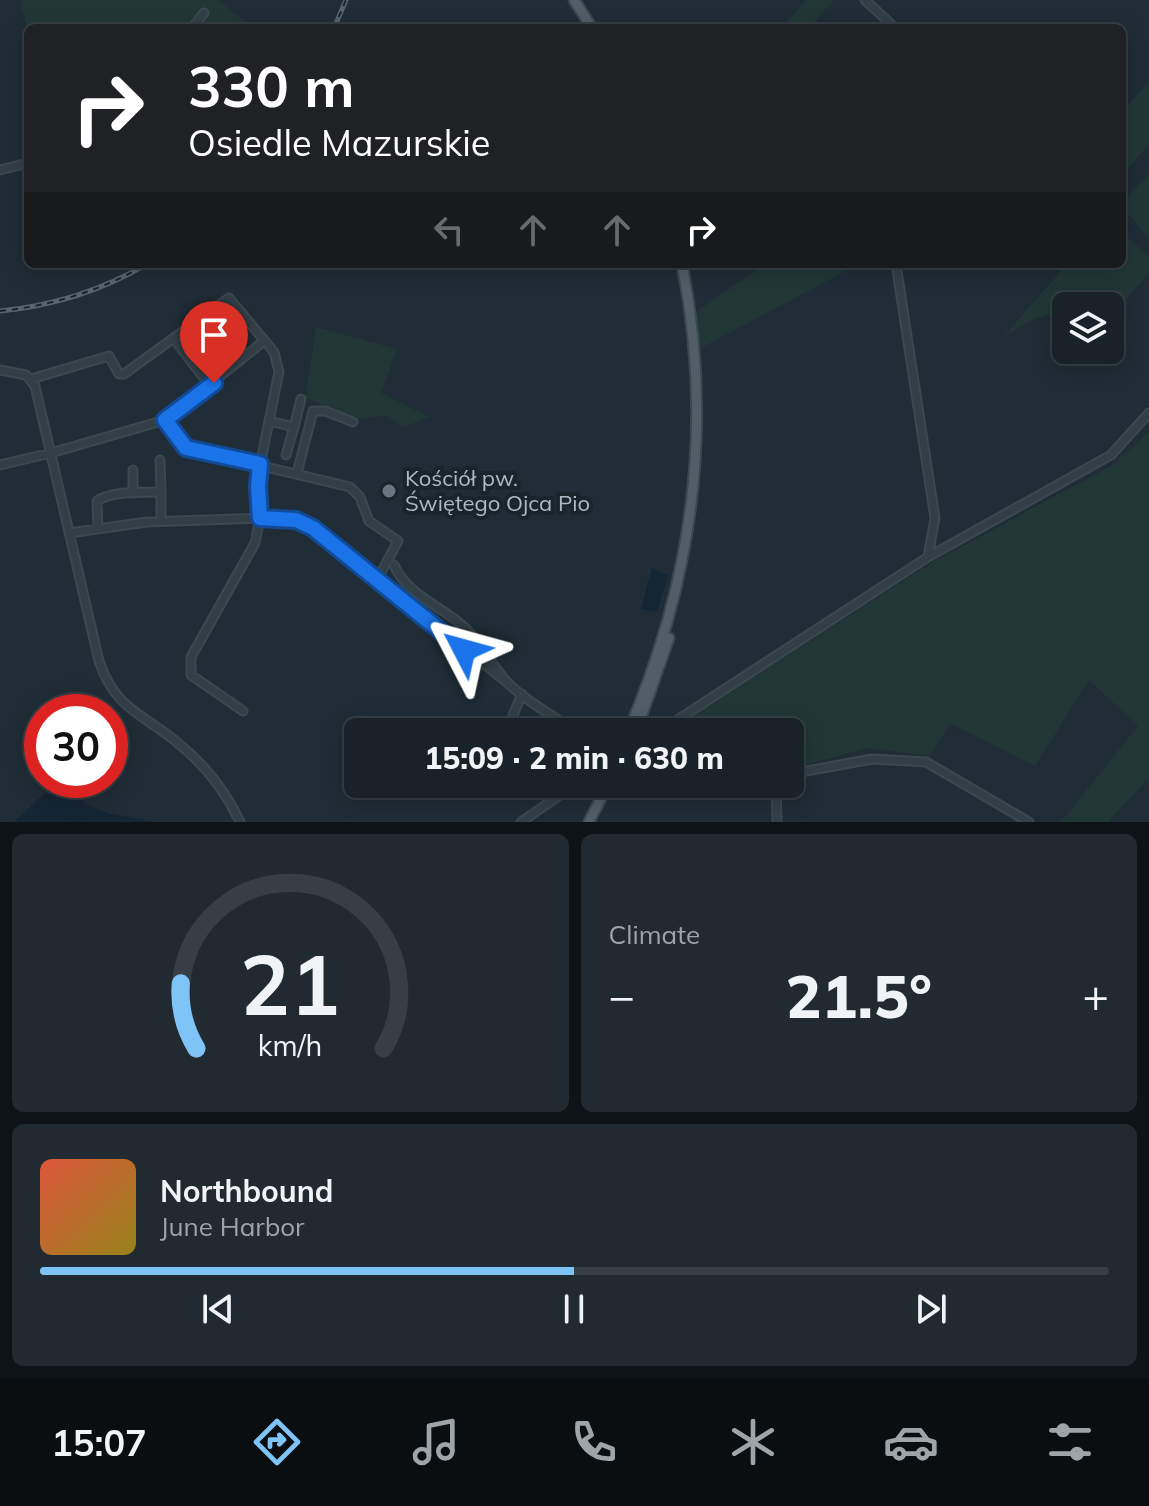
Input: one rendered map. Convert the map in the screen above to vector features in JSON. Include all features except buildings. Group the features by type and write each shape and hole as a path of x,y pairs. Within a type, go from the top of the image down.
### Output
{"main road":[{"path":"574,0 589,24"},
{"path":"641,718 661,666 682,590 694,523 698,397 683,268"},
{"path":"634,718 669,618 695,486"},
{"path":"583,822 595,798"},
{"path":"589,822 601,798"}],"street":[{"path":"865,0 891,24"},
{"path":"195,24 204,13"},
{"path":"0,170 24,164"},
{"path":"897,268 935,518 928,557"},
{"path":"0,370 31,379 109,356 119,374 124,374 229,298 274,352 279,372 260,464 260,518 255,543 191,657 191,675 243,711"},
{"path":"174,339 210,386"},
{"path":"0,465 165,420 264,341"},
{"path":"31,379 99,661 111,691 122,703 196,759 221,789 240,822"},
{"path":"286,455 301,399"},
{"path":"297,473 313,411 325,411 353,422"},
{"path":"680,718 928,557 1111,455 1149,413"},
{"path":"165,420 186,448 350,487 360,497 369,521 398,541 377,580"},
{"path":"269,421 294,427"},
{"path":"160,460 161,521"},
{"path":"133,470 133,493"},
{"path":"98,527 97,501 103,497 161,492"},
{"path":"69,533 161,521 260,518 303,523 557,718"},
{"path":"394,565 399,578 409,589 440,608 470,633 508,683"},
{"path":"514,718 522,694"},
{"path":"804,771 872,759 926,762 1029,822"},
{"path":"521,822 556,798"},
{"path":"776,798 777,822"}],"green space":[{"path":"20,0 217,0 249,24 26,24"},
{"path":"806,0 834,0 812,24 785,24"},
{"path":"1149,82 1149,144 1126,170 1126,108"},
{"path":"1149,174 1149,238 1126,212 1126,198"},
{"path":"1126,236 1149,257 1149,273 1124,301 1124,292 1052,292 1052,315 1025,324 1003,337 1063,268 1126,268"},
{"path":"759,268 851,268 699,349 696,312"},
{"path":"316,327 397,349 381,393 430,417 403,427 387,415 360,419 305,398"},
{"path":"1149,432 1149,778 1108,822 1061,822 1138,726 1089,680 1035,766 950,723 930,756 867,748 804,765 804,718 691,718 933,562 1111,466"}],"water":[{"path":"652,568 668,575 657,612 641,609"},
{"path":"40,798 79,798 107,813 155,822 14,822"}],"railway":[{"path":"336,24 346,0"},
{"path":"0,311 76,295 113,282 139,268"}],"place":[{"name":"Kościół pw. Świętego Ojca Pio","path":"389,491"}],"route":[{"path":"214,383 165,420 186,448 260,464 260,518 296,520 313,528 464,650"}]}
